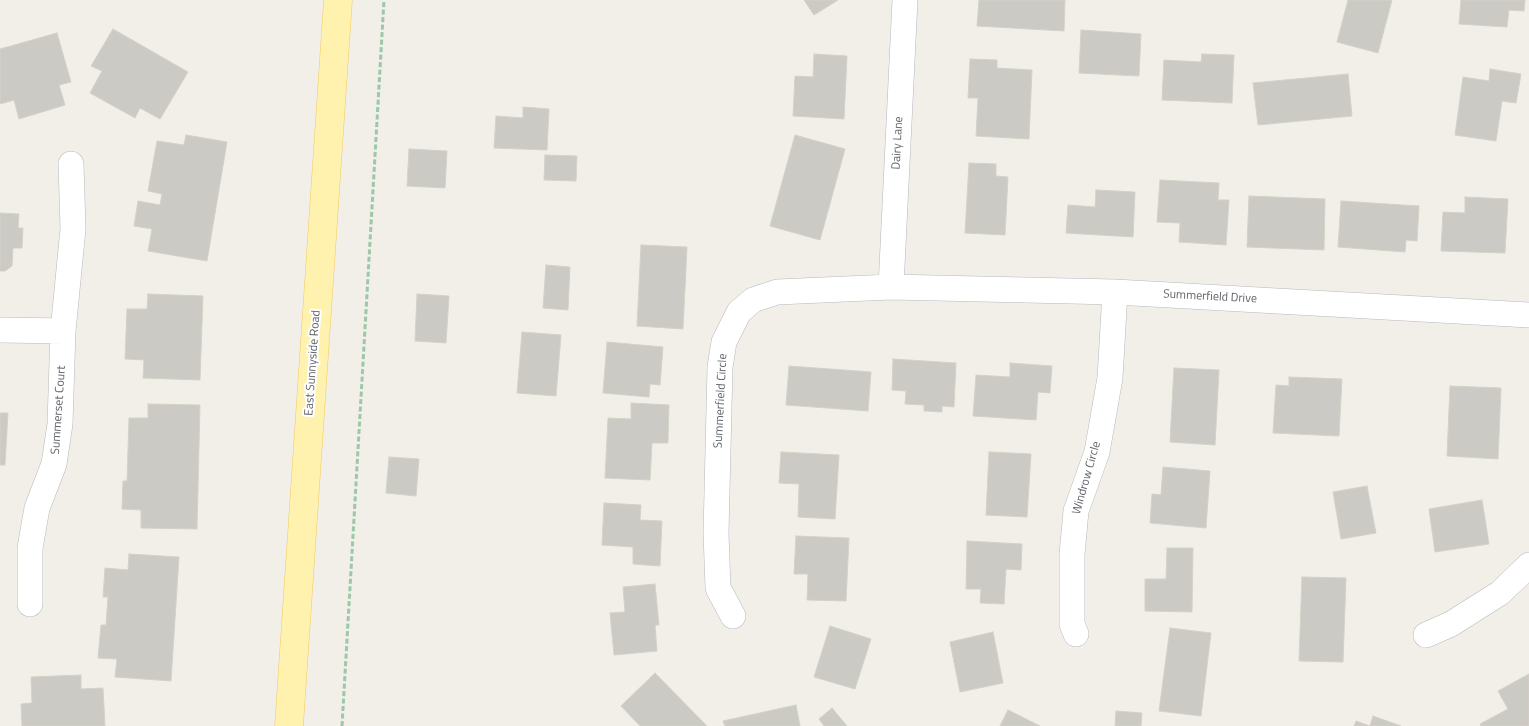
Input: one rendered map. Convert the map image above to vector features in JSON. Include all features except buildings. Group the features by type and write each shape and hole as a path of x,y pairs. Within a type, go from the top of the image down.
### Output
{"main road":[{"name":"East Sunnyside Road","path":"289,726 338,0"}],"street":[{"name":"Dairy Lane","path":"891,287 905,0"},
{"name":"Summerset Court","path":"30,604 30,548 37,508 54,464 60,424 63,331 73,230 71,164"},
{"name":"Summerfield Drive","path":"891,287 1115,292 1529,315"},
{"name":"Summerfield Circle","path":"733,616 718,588 717,579 716,533 720,387 724,342 739,312 753,300 777,292 891,287"},
{"name":"Windrow Circle","path":"1076,634 1072,624 1072,554 1076,511 1097,452 1110,378 1115,292"},
{"path":"0,330 63,331"},
{"path":"1426,635 1451,624 1500,593 1529,565"}],"path":[{"path":"342,726 384,0"}]}
